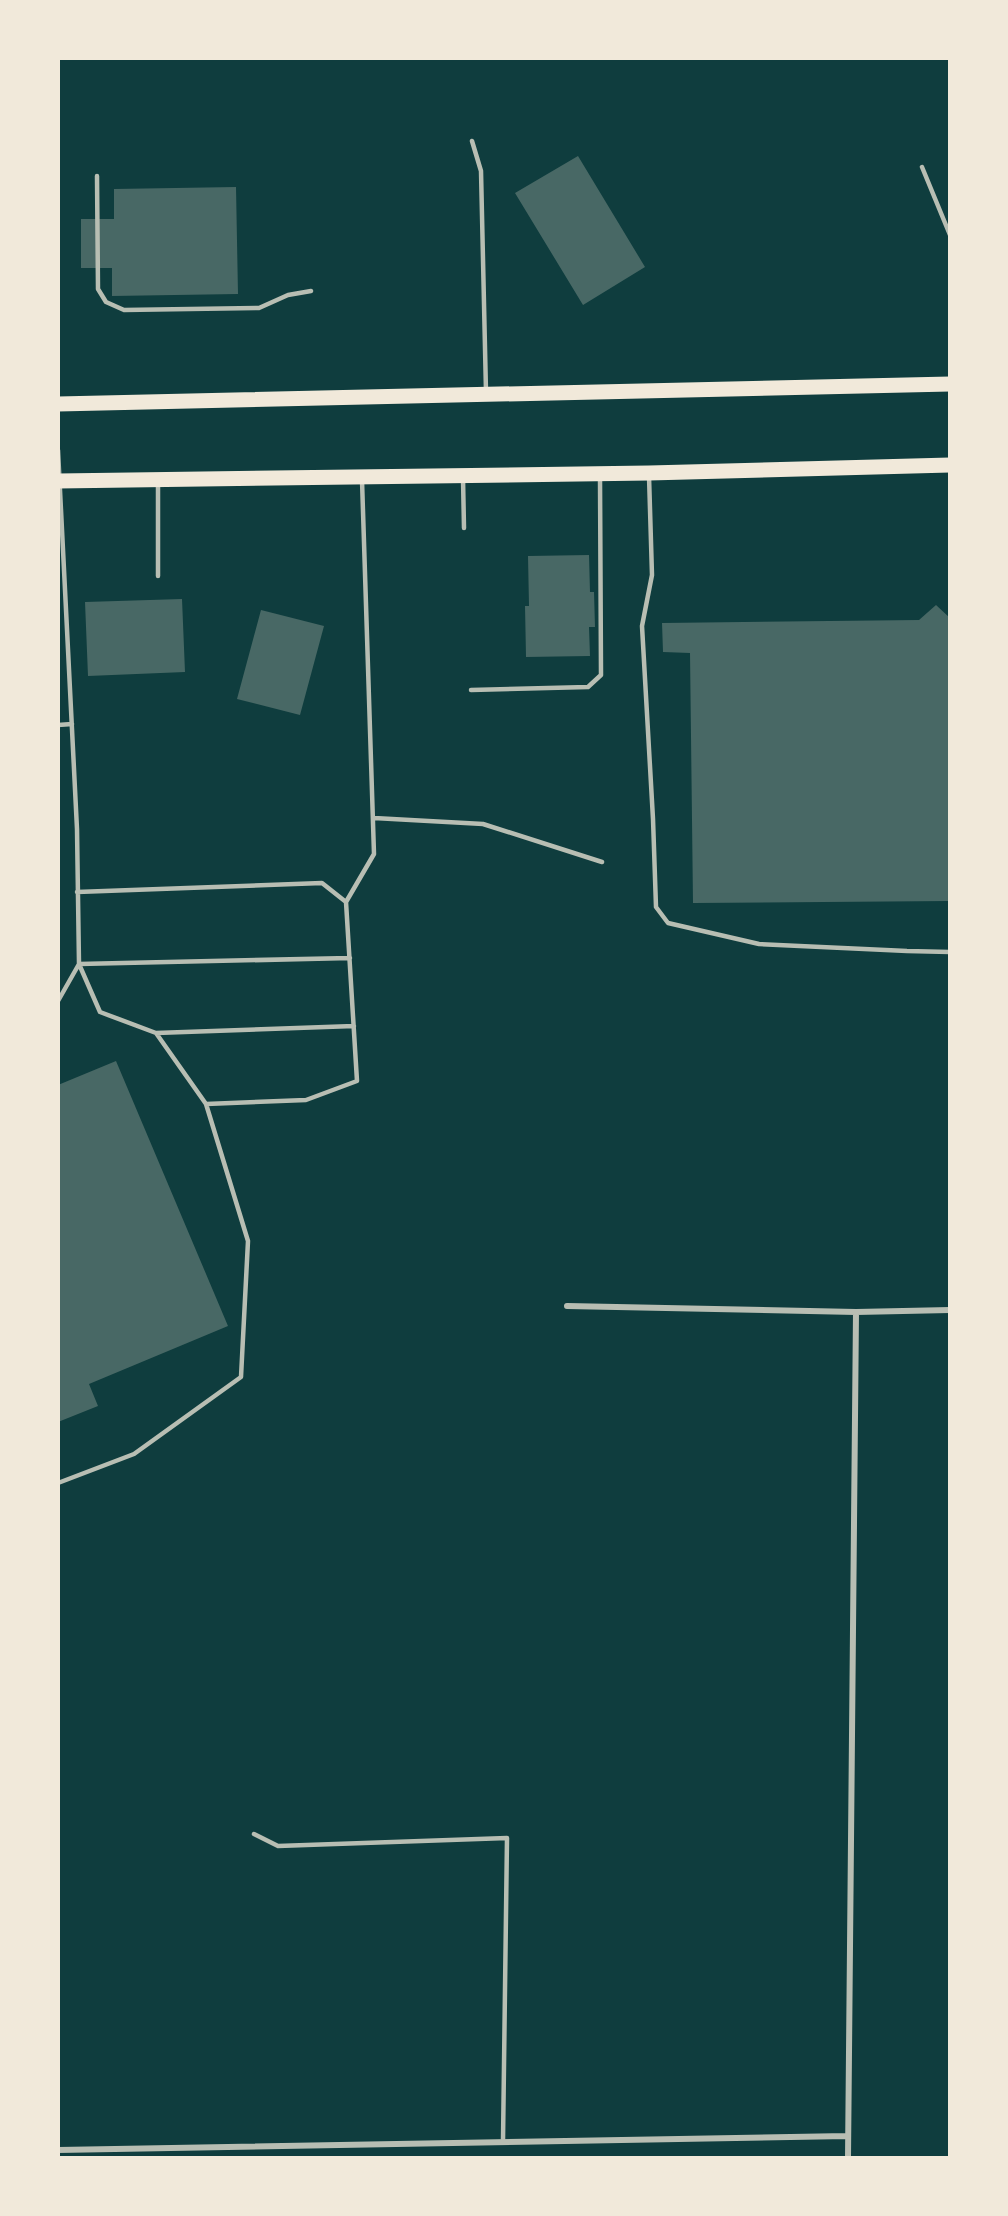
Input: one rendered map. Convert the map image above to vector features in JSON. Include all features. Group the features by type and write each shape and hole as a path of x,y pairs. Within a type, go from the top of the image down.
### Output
{"main road":[{"path":"58,404 950,384"},
{"path":"59,481 600,474 950,465"}],"street":[{"path":"567,1306 856,1312 950,1310"},
{"path":"848,2157 856,1312"},
{"path":"58,2150 847,2136"}],"lane":[{"path":"472,141 481,171 486,394"},
{"path":"922,167 950,235"},
{"path":"97,176 98,289 106,302 124,310 259,308 288,295 311,291"},
{"path":"58,450 77,829 80,964 100,1012 156,1033 354,1026"},
{"path":"649,473 652,575 642,626 656,907 668,922 759,944 950,952"},
{"path":"471,690 588,687 601,675 600,474"},
{"path":"463,476 464,528"},
{"path":"206,1104 306,1100 357,1081 346,902 374,854 362,477"},
{"path":"158,479 158,576"},
{"path":"58,725 72,724"},
{"path":"374,818 483,824 602,862"},
{"path":"77,892 322,883 346,902"},
{"path":"80,964 350,958"},
{"path":"58,1001 80,964"},
{"path":"58,1483 134,1454 240,1377 248,1241 206,1104 156,1033"},
{"path":"254,1834 278,1846 507,1838 503,2141"}],"building":[{"path":"578,156 645,267 583,305 515,193"},
{"path":"236,187 238,294 112,296 112,268 81,268 81,219 114,219 114,189"},
{"path":"589,555 590,592 594,592 595,627 589,627 590,656 526,657 525,606 529,606 528,556"},
{"path":"182,599 185,672 88,676 85,602"},
{"path":"936,605 950,618 950,901 693,903 690,653 663,652 662,623 919,620"},
{"path":"261,610 324,626 300,715 237,699"},
{"path":"116,1061 228,1326 89,1384 98,1406 58,1422 58,1085"}]}
